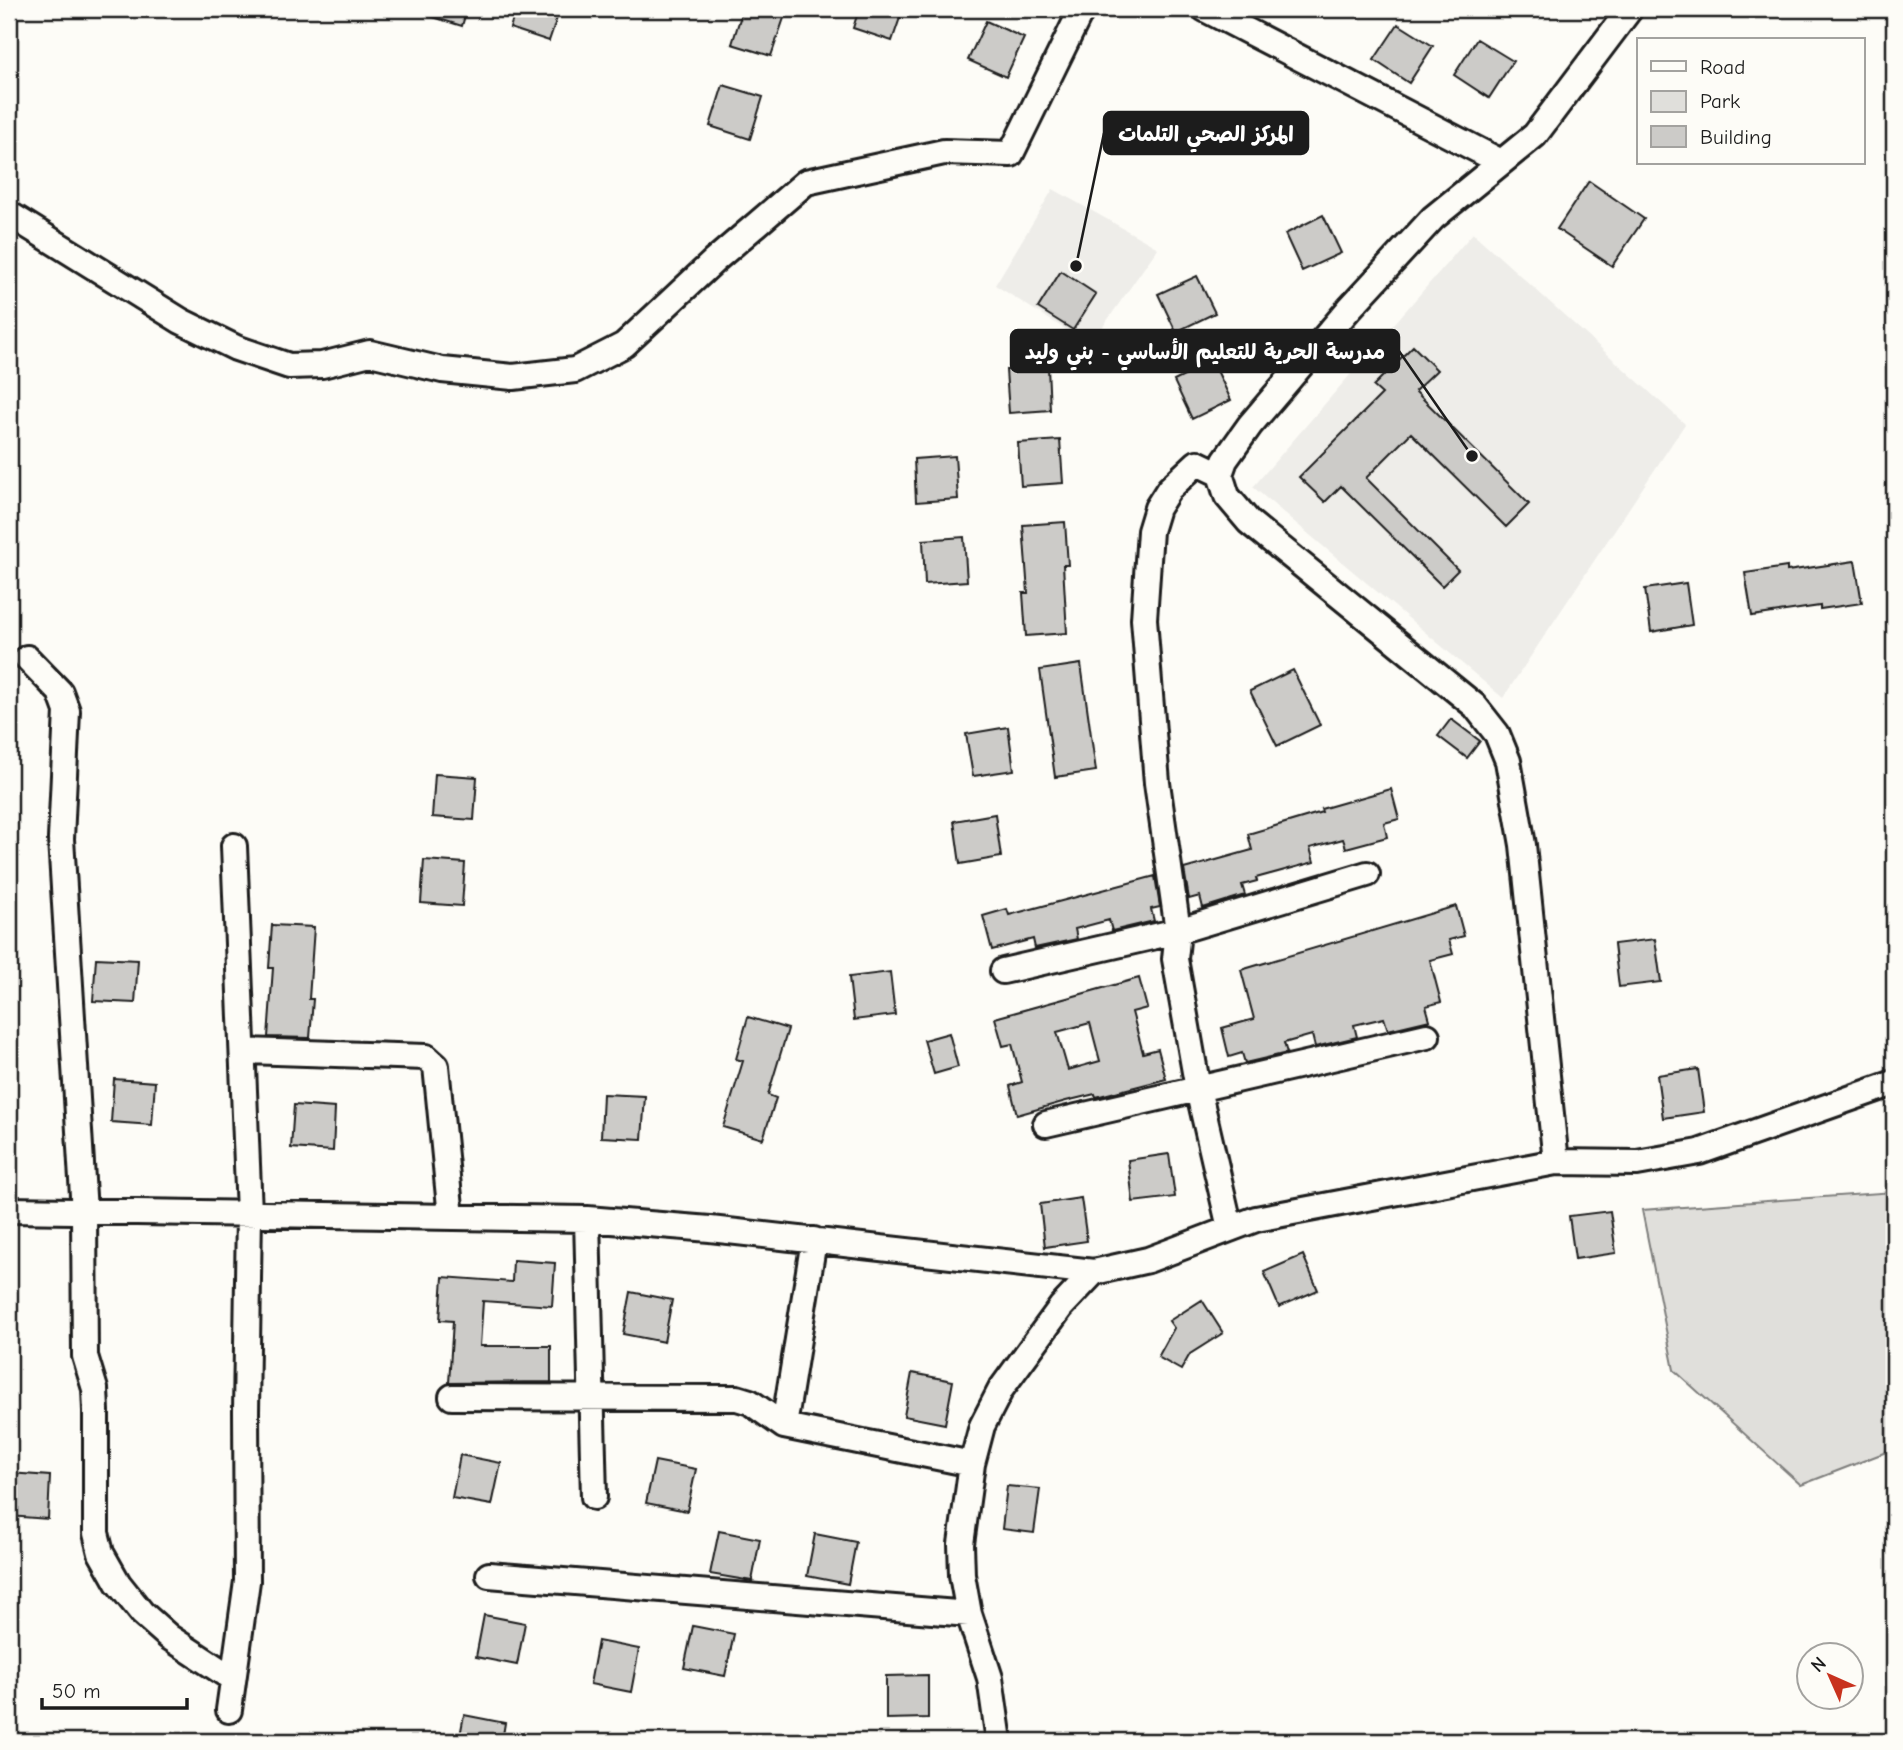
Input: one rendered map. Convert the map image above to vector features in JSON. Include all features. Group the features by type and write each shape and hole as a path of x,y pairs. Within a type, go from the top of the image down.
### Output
{"street":[{"path":"9,214 181,321 236,348 289,366 322,365 370,353 442,370 513,377 575,370 624,345 714,261 806,182 944,152 1011,154 1082,9"},
{"path":"1205,9 1501,162"},
{"path":"1556,1162 1523,845 1508,761 1497,734 1475,706 1249,522 1227,496 1220,474 1226,460 1250,425 1349,309 1433,218 1535,135 1630,9"},
{"path":"1220,474 1198,463 1169,489 1157,508 1150,531 1144,619 1157,783 1178,931 1175,959 1198,1089 1230,1228"},
{"path":"27,659 60,692 66,710 61,839 84,1212 85,1356 95,1389 96,1533 102,1553 118,1584 142,1612 170,1637 233,1679"},
{"path":"229,1710 247,1581 249,1213 234,846"},
{"path":"1003,971 1178,931 1367,874"},
{"path":"1046,1124 1427,1036"},
{"path":"244,1051 431,1059 436,1066 450,1217"},
{"path":"9,1210 587,1219 814,1240 1094,1272 1148,1260 1255,1219 1556,1162 1637,1163 1699,1152 1894,1083"},
{"path":"587,1219 594,1497"},
{"path":"784,1426 814,1240"},
{"path":"999,1741 990,1678 969,1614 962,1575 961,1544 972,1464 982,1426 1001,1389 1060,1307 1094,1272"},
{"path":"452,1397 737,1398 750,1402 784,1426 972,1464"},
{"path":"489,1575 969,1614"}],"shaded area":[{"path":"1053,189 1158,248 1090,345 995,285"},
{"path":"1473,233 1685,424 1503,698 1253,487"}],"green space":[{"path":"1894,1192 1894,1449 1801,1485 1674,1370 1642,1210"}],"building":[{"path":"418,9 467,9 462,26 417,12"},
{"path":"516,9 560,9 549,41 510,28"},
{"path":"743,9 764,9 785,15 771,56 732,44"},
{"path":"859,9 903,9 892,41 853,28"},
{"path":"986,21 1024,38 1006,77 968,60"},
{"path":"1398,24 1433,46 1409,83 1374,60"},
{"path":"1477,39 1513,61 1489,98 1454,75"},
{"path":"723,85 763,97 750,139 710,126"},
{"path":"1589,181 1644,219 1612,266 1557,229"},
{"path":"1323,215 1341,253 1302,271 1285,234"},
{"path":"1061,271 1096,294 1073,330 1038,308"},
{"path":"1197,276 1215,313 1176,332 1158,294"},
{"path":"1413,346 1437,370 1415,391 1529,504 1506,527 1411,433 1366,478 1458,570 1442,586 1341,486 1325,502 1299,477 1382,394 1373,386"},
{"path":"1213,362 1231,400 1192,419 1174,381"},
{"path":"1048,367 1050,410 1009,413 1006,370"},
{"path":"1060,440 1063,483 1021,486 1018,443"},
{"path":"955,456 958,499 916,502 914,459"},
{"path":"1065,522 1068,565 1063,565 1067,633 1026,636 1023,593 1028,593 1023,525"},
{"path":"964,537 967,581 925,584 923,540"},
{"path":"1855,561 1862,603 1752,616 1745,573 1787,567 1787,571"},
{"path":"1686,583 1692,625 1651,632 1645,589"},
{"path":"1081,664 1096,771 1055,777 1040,670"},
{"path":"1293,670 1320,725 1277,746 1250,691"},
{"path":"1451,719 1480,741 1467,758 1438,736"},
{"path":"1008,727 1014,770 973,776 966,734"},
{"path":"435,774 477,777 474,820 432,817"},
{"path":"1391,789 1399,819 1384,823 1387,837 1346,848 1343,839 1310,848 1314,862 1256,878 1257,881 1242,885 1245,895 1203,908 1200,896 1189,899 1184,869 1252,850 1248,834"},
{"path":"995,814 1001,857 960,864 954,821"},
{"path":"424,860 465,863 462,906 421,903"},
{"path":"1155,876 1160,907 1151,909 1154,921 1112,931 1109,920 1075,929 1077,939 1035,948 1033,939 992,950 983,916 1007,909 1009,915"},
{"path":"1456,906 1464,936 1449,940 1453,954 1430,960 1441,1002 1426,1006 1430,1020 1388,1030 1384,1018 1354,1025 1357,1037 1315,1047 1312,1035 1284,1043 1287,1053 1245,1063 1242,1053 1229,1057 1222,1028 1254,1019 1241,970"},
{"path":"272,925 314,927 309,999 313,999 310,1038 268,1037 273,968 269,968"},
{"path":"1655,939 1661,982 1619,987 1614,944"},
{"path":"96,958 138,960 135,1003 93,1001"},
{"path":"890,972 895,1015 854,1020 849,977"},
{"path":"1139,978 1147,1008 1132,1012 1143,1053 1158,1049 1166,1079 1096,1097 1095,1094 1066,1101 1017,1115 1010,1086 1022,1082 1012,1044 1003,1046 995,1018","holes":["1090,1023 1100,1061 1068,1070 1057,1032"]},
{"path":"748,1017 788,1029 768,1095 776,1098 763,1139 723,1127 743,1061 736,1059"},
{"path":"949,1033 958,1067 934,1074 924,1040"},
{"path":"1698,1069 1704,1112 1663,1118 1657,1075"},
{"path":"114,1079 155,1082 152,1125 111,1122"},
{"path":"603,1094 645,1096 642,1139 601,1137"},
{"path":"294,1105 335,1108 333,1151 291,1148"},
{"path":"1169,1154 1175,1197 1133,1202 1128,1160"},
{"path":"1081,1198 1087,1241 1045,1247 1040,1204"},
{"path":"1610,1211 1616,1253 1575,1259 1569,1216"},
{"path":"1303,1255 1318,1290 1279,1307 1264,1272"},
{"path":"513,1260 555,1263 552,1306 483,1301 480,1346 551,1346 551,1382 449,1383 453,1321 440,1320 443,1277 512,1282"},
{"path":"631,1292 672,1300 664,1342 623,1334"},
{"path":"1202,1300 1223,1333 1190,1354 1181,1370 1158,1357 1174,1328 1169,1321"},
{"path":"912,1373 953,1381 945,1424 904,1416"},
{"path":"460,1455 501,1463 492,1505 452,1498"},
{"path":"655,1461 696,1469 687,1511 646,1503"},
{"path":"9,1473 50,1476 48,1519 9,1516"},
{"path":"1007,1486 1040,1489 1034,1533 1002,1529"},
{"path":"719,1531 760,1539 752,1581 710,1574"},
{"path":"815,1534 856,1542 848,1584 807,1576"},
{"path":"484,1615 525,1623 517,1665 476,1657"},
{"path":"693,1626 734,1634 725,1676 684,1668"},
{"path":"598,1641 639,1649 631,1692 590,1684"},
{"path":"928,1675 928,1718 886,1719 886,1676"},
{"path":"464,1715 505,1723 502,1741 459,1741"}],"place":[{"name":"المركز الصحي التلمات","path":"1076,266"},
{"name":"مدرسة الحرية للتعليم الأساسي - بني وليد","path":"1472,456"}]}
